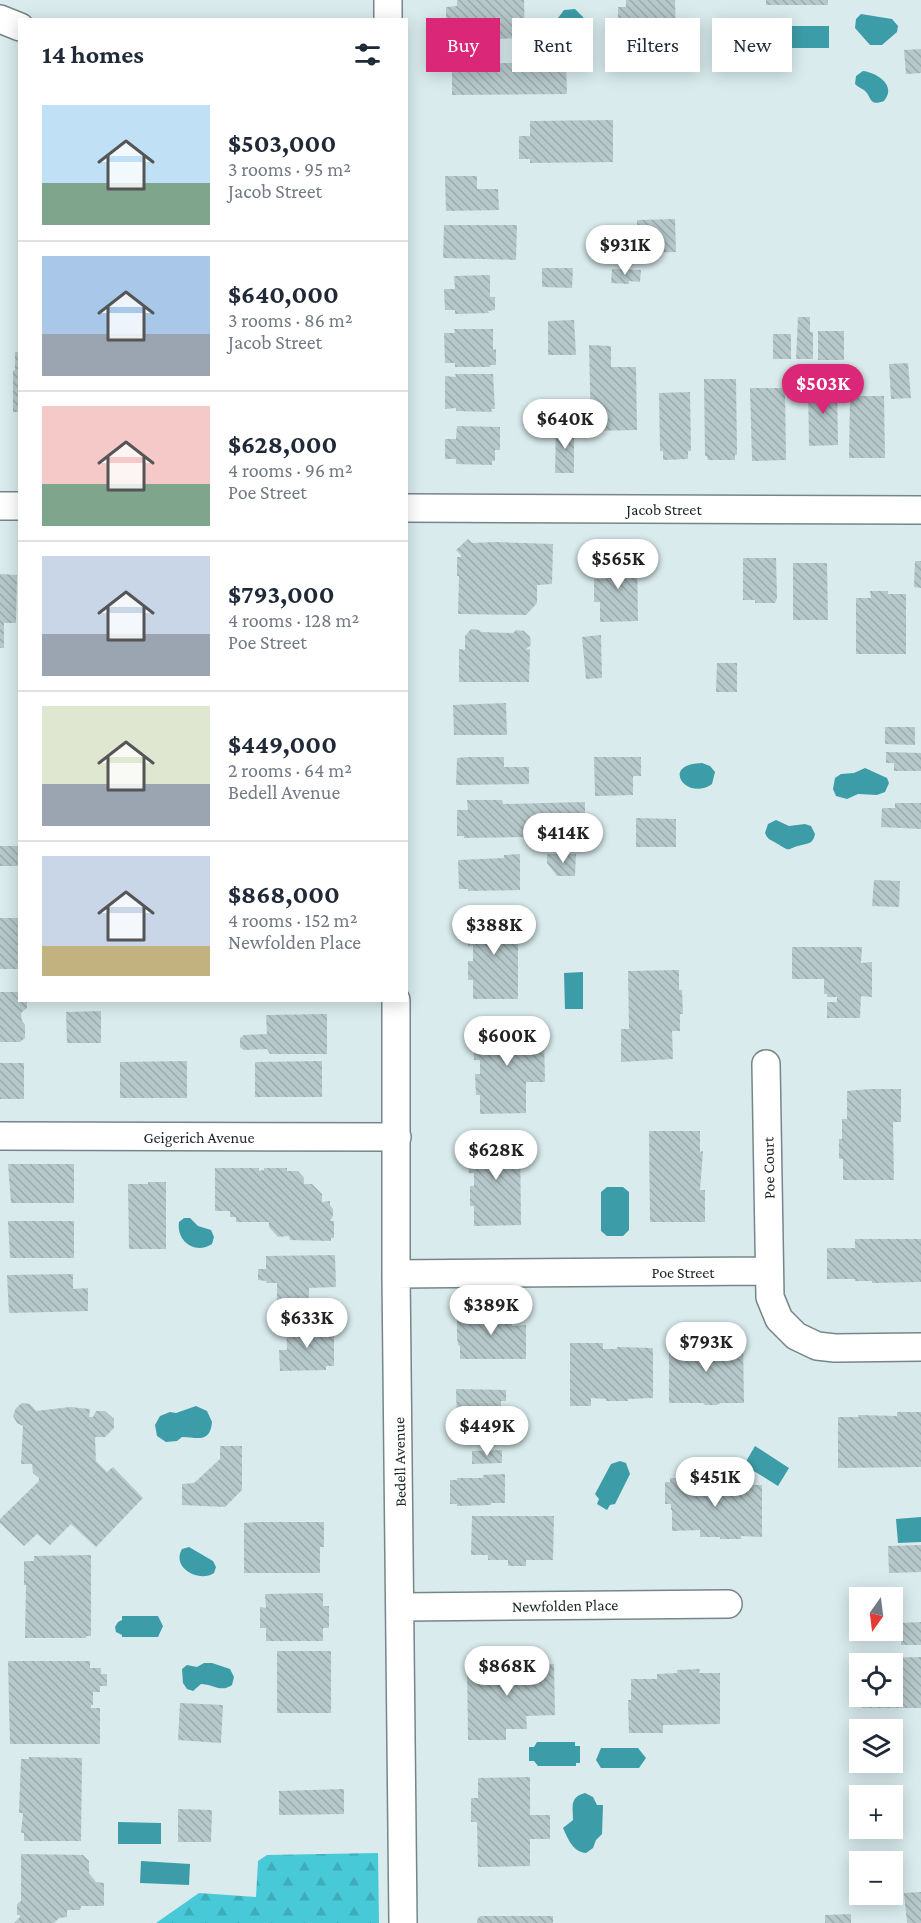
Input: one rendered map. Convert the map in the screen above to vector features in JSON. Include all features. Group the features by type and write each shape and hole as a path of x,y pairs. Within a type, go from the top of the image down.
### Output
{"street":[{"path":"388,0 388,18"},
{"path":"0,19 18,26"},
{"path":"0,506 18,506"},
{"name":"Jacob Street","path":"408,508 921,510"},
{"name":"Bedell Avenue","path":"396,1002 396,1274 403,1923"},
{"name":"Poe Court","path":"766,1064 769,1271"},
{"name":"Geigerich Avenue","path":"0,1136 397,1137"},
{"path":"769,1271 770,1297 779,1319 796,1336 817,1346 835,1348 921,1347"},
{"name":"Poe Street","path":"396,1274 769,1271"},
{"name":"Newfolden Place","path":"401,1607 728,1604"}],"green space":[{"path":"378,1853 379,1923 156,1923 199,1893 256,1897 258,1861 267,1855"}],"shaded area":[{"path":"575,9 583,18 558,18 564,10"},
{"path":"861,14 892,19 898,26 897,32 882,45 870,45 855,28 856,19"},
{"path":"792,26 829,26 829,48 792,48"},
{"path":"863,71 874,74 887,85 888,90 884,101 873,102 864,90 855,84 856,76"},
{"path":"702,763 710,766 715,772 712,784 703,788 687,786 680,775 682,769 689,765"},
{"path":"865,768 887,778 889,783 885,792 877,795 858,794 847,799 836,796 833,789 835,778 841,774 854,773"},
{"path":"776,820 789,826 805,824 811,826 815,834 813,839 807,844 785,848 769,839 765,833 768,824"},
{"path":"583,972 583,1009 565,1009 564,973"},
{"path":"607,1187 623,1187 629,1192 629,1230 623,1236 607,1236 601,1231 601,1192"},
{"path":"184,1218 190,1218 198,1226 211,1230 214,1237 212,1244 199,1248 188,1244 180,1235 179,1229 179,1222"},
{"path":"196,1406 207,1411 212,1422 209,1434 202,1438 182,1437 177,1441 166,1442 157,1436 155,1425 160,1416"},
{"path":"755,1446 789,1468 778,1486 744,1465"},
{"path":"620,1461 626,1463 630,1474 615,1504 610,1505 607,1510 597,1504 599,1499 595,1494 611,1464"},
{"path":"921,1517 921,1542 898,1543 896,1519"},
{"path":"189,1547 213,1561 216,1567 214,1573 208,1576 194,1575 183,1568 180,1562 182,1549"},
{"path":"122,1616 158,1616 163,1626 158,1637 122,1637 116,1632 115,1627 122,1620"},
{"path":"204,1663 230,1669 234,1677 232,1685 221,1688 201,1684 193,1691 187,1689 183,1683 182,1669 187,1665 197,1667"},
{"path":"537,1742 575,1742 575,1746 580,1746 580,1763 576,1763 576,1766 538,1766 534,1761 529,1761 529,1747 534,1747"},
{"path":"601,1748 638,1748 646,1758 639,1768 601,1768 596,1760"},
{"path":"585,1793 593,1797 597,1805 603,1805 602,1834 596,1840 593,1848 586,1853 574,1848 563,1828 573,1820 574,1800"},
{"path":"118,1822 161,1823 161,1844 118,1844"},
{"path":"141,1861 190,1864 189,1885 140,1883"}],"building":[{"path":"457,0 524,0 524,18 512,18 512,38 500,39 500,18 446,18 446,7 457,6"},
{"path":"626,0 675,0 675,18 618,18 618,7 626,7"},
{"path":"766,0 828,0 828,5 766,5"},
{"path":"921,49 921,73 906,74 904,50"},
{"path":"500,63 512,63 512,72 566,72 567,94 452,95 452,72 500,72"},
{"path":"613,120 613,162 530,163 530,159 519,159 519,136 530,136 530,121"},
{"path":"445,176 477,176 477,189 498,189 499,210 446,211"},
{"path":"675,219 676,252 638,253 637,220"},
{"path":"444,225 517,225 516,260 443,258"},
{"path":"542,268 573,268 572,288 542,287"},
{"path":"612,269 641,270 640,282 611,283"},
{"path":"490,275 490,297 495,297 495,310 488,311 489,313 455,314 455,310 445,310 444,289 455,289 454,276"},
{"path":"798,317 810,317 810,332 813,332 813,359 796,359"},
{"path":"574,320 576,355 548,355 548,321"},
{"path":"454,329 493,329 496,365 455,367 455,363 445,363 444,333 455,333"},
{"path":"818,331 844,331 844,360 818,360"},
{"path":"773,334 791,334 791,359 773,359"},
{"path":"589,345 611,346 611,367 636,367 637,430 591,431"},
{"path":"15,352 18,352 18,412 13,412 13,371 15,370"},
{"path":"908,363 911,398 891,399 889,364"},
{"path":"455,374 493,374 495,409 491,409 492,412 445,409 445,376 456,377"},
{"path":"704,379 736,379 737,455 735,455 735,460 708,460 705,456"},
{"path":"820,382 837,382 838,445 809,446 808,386 820,386"},
{"path":"750,388 785,388 786,460 752,461"},
{"path":"690,392 691,451 688,451 688,459 663,460 663,451 660,451 659,393"},
{"path":"850,396 884,396 885,458 849,458"},
{"path":"548,401 574,402 573,421 547,420"},
{"path":"457,426 500,427 500,450 495,450 495,461 492,461 492,465 456,464 456,459 445,459 445,439 456,439"},
{"path":"556,426 574,426 574,473 555,473"},
{"path":"468,539 472,543 553,544 552,584 537,585 537,603 526,615 458,614 457,557 461,555 456,550"},
{"path":"606,555 637,555 638,621 600,622 600,602 594,602 594,579 606,579"},
{"path":"743,558 776,558 777,598 775,603 755,603 755,600 743,600"},
{"path":"915,561 921,561 921,588 914,587"},
{"path":"793,563 827,563 828,620 793,620"},
{"path":"0,574 17,575 16,623 4,623 4,648 0,648"},
{"path":"870,591 906,594 906,654 856,654 856,598 871,598"},
{"path":"471,629 481,632 524,631 530,637 531,645 525,650 530,649 529,682 459,682 459,649 465,650 465,636"},
{"path":"601,635 602,678 586,679 582,637"},
{"path":"717,663 737,663 737,692 716,692"},
{"path":"506,703 507,735 454,735 453,705"},
{"path":"885,727 915,727 915,745 885,744"},
{"path":"886,752 921,753 921,771 894,771 894,763 886,763"},
{"path":"504,757 504,767 529,767 529,784 456,785 457,758"},
{"path":"594,757 641,757 641,776 633,776 633,795 595,796"},
{"path":"467,800 502,800 503,804 585,802 585,836 464,838 464,836 457,836 457,810 468,810"},
{"path":"895,803 921,803 921,829 881,827 882,808 895,808"},
{"path":"636,818 676,819 676,847 636,847"},
{"path":"0,846 18,846 18,866 0,866"},
{"path":"520,854 520,890 468,891 468,889 459,889 458,860 504,858 504,855"},
{"path":"547,854 576,854 575,876 557,876 547,863"},
{"path":"874,880 900,881 899,907 872,906"},
{"path":"518,914 518,999 473,999 473,980 468,980 468,961 473,961 473,945 468,946 467,915"},
{"path":"0,918 18,918 18,969 0,969"},
{"path":"792,947 862,947 861,963 872,962 872,997 861,996 860,1018 827,1018 827,1002 837,1002 837,997 827,997 827,994 824,994 824,979 792,979"},
{"path":"679,970 679,990 682,990 683,1014 680,1014 680,1031 672,1031 673,1059 621,1062 621,1029 629,1029 628,971"},
{"path":"0,992 18,992 18,1002 27,1002 27,1008 21,1013 25,1025 25,1038 20,1042 0,1042"},
{"path":"101,1011 101,1043 67,1043 66,1012"},
{"path":"327,1014 327,1054 270,1054 267,1049 244,1050 240,1047 240,1038 244,1035 267,1034 266,1015"},
{"path":"509,1022 525,1022 525,1036 544,1036 545,1082 526,1082 526,1113 480,1114 480,1095 476,1095 475,1074 480,1074 480,1060 474,1060 473,1028 503,1025"},
{"path":"187,1061 187,1098 120,1098 120,1062"},
{"path":"322,1061 322,1097 255,1097 255,1062"},
{"path":"0,1063 24,1063 24,1099 0,1099"},
{"path":"901,1089 901,1122 893,1122 894,1180 843,1180 843,1159 839,1159 839,1139 842,1139 842,1119 847,1119 847,1091"},
{"path":"649,1131 700,1131 700,1152 703,1151 700,1190 705,1190 705,1222 650,1222"},
{"path":"502,1135 520,1135 521,1225 474,1226 474,1206 470,1206 470,1186 474,1186 474,1173 469,1173 468,1141 502,1141"},
{"path":"8,1164 74,1164 74,1203 11,1203"},
{"path":"215,1168 259,1168 259,1171 264,1168 287,1168 287,1171 298,1171 304,1178 304,1184 312,1184 322,1194 322,1202 330,1201 333,1216 330,1221 334,1221 334,1238 331,1238 331,1241 290,1240 289,1236 278,1237 269,1227 269,1222 236,1222 236,1217 230,1217 230,1211 215,1211"},
{"path":"148,1182 166,1182 166,1249 129,1249 128,1184 148,1184"},
{"path":"8,1221 74,1221 74,1258 10,1258"},
{"path":"855,1239 921,1239 921,1282 872,1283 872,1281 855,1281 855,1279 827,1279 827,1248 855,1248"},
{"path":"335,1255 336,1287 309,1288 309,1301 277,1302 277,1283 258,1280 258,1269 266,1269 266,1256"},
{"path":"73,1274 73,1289 88,1288 88,1311 9,1313 7,1275"},
{"path":"498,1308 512,1309 512,1326 526,1325 526,1359 460,1359 457,1313 498,1313"},
{"path":"286,1325 323,1325 323,1332 334,1332 334,1366 326,1366 326,1370 280,1371 279,1350 287,1350"},
{"path":"669,1342 743,1342 744,1403 705,1405 703,1403 669,1403"},
{"path":"570,1343 603,1343 603,1349 653,1348 653,1398 606,1401 606,1399 591,1398 591,1406 570,1406"},
{"path":"456,1389 506,1390 506,1401 501,1401 501,1418 493,1418 493,1424 457,1425"},
{"path":"22,1403 30,1404 36,1411 70,1407 90,1409 89,1417 93,1417 96,1411 105,1411 114,1419 114,1428 105,1437 95,1437 96,1461 107,1472 113,1467 143,1498 96,1547 71,1524 50,1545 37,1534 24,1546 0,1523 0,1519 39,1481 33,1473 32,1464 21,1464 23,1426 17,1423 13,1416 16,1408"},
{"path":"897,1412 921,1412 921,1467 838,1468 838,1417 897,1416"},
{"path":"518,1424 519,1435 494,1436 494,1425"},
{"path":"220,1446 242,1446 242,1490 225,1507 182,1505 182,1484 194,1483 220,1459"},
{"path":"502,1450 502,1463 472,1464 472,1451"},
{"path":"505,1474 505,1503 457,1506 457,1504 450,1504 450,1480"},
{"path":"670,1478 704,1478 704,1485 762,1485 762,1537 741,1536 741,1539 720,1539 720,1537 700,1537 700,1530 672,1531 671,1504 665,1504 665,1482 670,1482"},
{"path":"472,1516 554,1516 553,1560 526,1560 526,1566 508,1566 508,1560 488,1560 488,1555 471,1555"},
{"path":"324,1522 324,1547 320,1547 320,1573 244,1573 244,1523"},
{"path":"921,1545 921,1572 889,1573 888,1546"},
{"path":"91,1555 91,1636 86,1636 86,1638 25,1638 24,1561 34,1561 34,1556"},
{"path":"323,1593 323,1606 329,1606 329,1628 323,1628 323,1641 266,1641 266,1628 260,1628 260,1607 266,1608 265,1594"},
{"path":"921,1622 921,1645 901,1645 903,1623"},
{"path":"277,1651 331,1651 331,1713 277,1713"},
{"path":"903,1657 921,1657 921,1708 862,1708 903,1707"},
{"path":"509,1660 509,1665 554,1664 555,1715 526,1716 527,1729 506,1729 506,1740 468,1740 467,1665 485,1664 484,1661"},
{"path":"8,1661 90,1661 90,1668 101,1668 101,1674 107,1674 107,1686 100,1686 100,1692 93,1692 93,1705 91,1705 91,1708 100,1708 100,1744 10,1744"},
{"path":"700,1669 699,1673 720,1673 720,1724 663,1725 663,1733 629,1733 628,1700 631,1700 631,1679 657,1679 657,1674"},
{"path":"180,1703 223,1705 221,1743 178,1740"},
{"path":"29,1757 82,1758 81,1841 24,1841 24,1833 21,1833 23,1813 19,1813 21,1759 29,1759"},
{"path":"530,1777 530,1815 550,1815 550,1839 530,1839 530,1866 478,1867 477,1822 471,1822 471,1798 478,1798 478,1778"},
{"path":"344,1789 344,1814 279,1815 279,1791"},
{"path":"178,1809 212,1810 211,1842 178,1842"},
{"path":"21,1854 83,1855 89,1861 89,1873 96,1882 104,1883 104,1906 81,1906 80,1910 67,1910 67,1917 59,1918 54,1923 14,1923 20,1917 17,1915 17,1904 21,1901"},
{"path":"921,1892 921,1923 907,1923 904,1893"},
{"path":"851,1914 851,1923 825,1923 825,1915"},
{"path":"480,1916 553,1916 553,1923 477,1923"}]}
